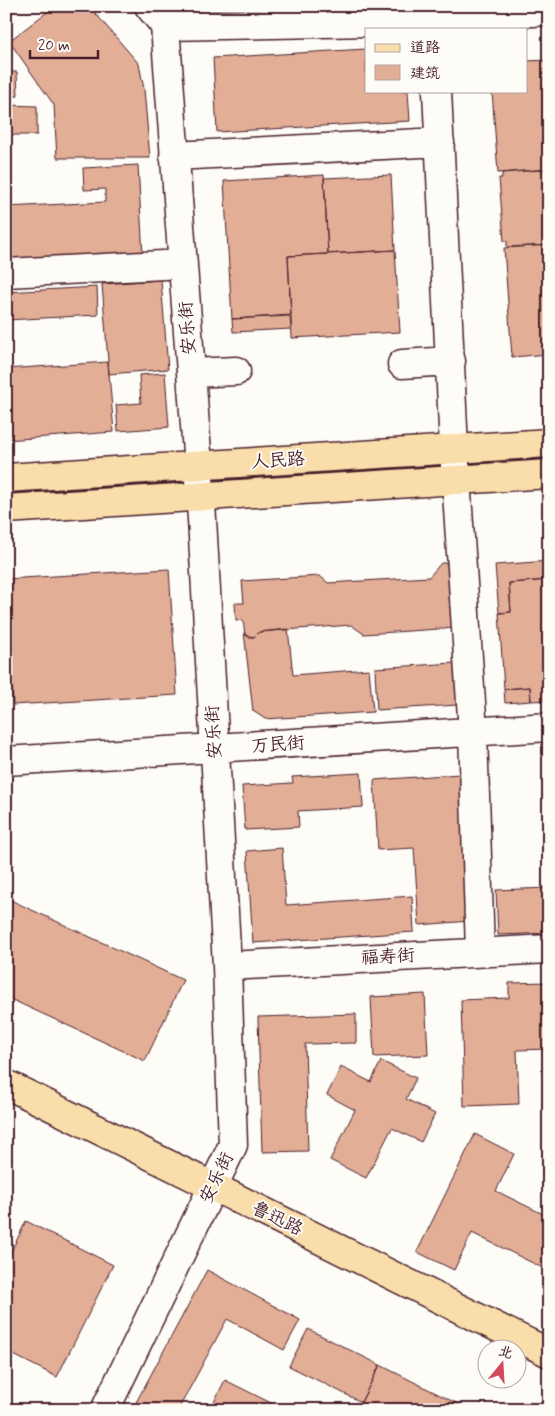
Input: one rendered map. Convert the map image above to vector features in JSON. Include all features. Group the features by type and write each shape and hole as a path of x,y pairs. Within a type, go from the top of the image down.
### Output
{"main road":[{"name":"人民路","path":"6,478 549,443"},
{"name":"人民路","path":"6,509 200,498 549,474"},
{"name":"鲁迅路","path":"6,1084 549,1353"}],"street":[{"path":"157,16 434,18 549,11"},
{"name":"安乐街","path":"105,1410 233,1145 227,966 216,748 198,466 174,156 157,16"},
{"path":"438,92 454,449 473,732 480,952"},
{"path":"174,156 440,142"},
{"path":"6,273 183,264"},
{"path":"402,364 451,362"},
{"path":"191,373 236,371"},
{"name":"万民街","path":"6,761 549,727"},
{"name":"福寿街","path":"227,966 549,949"}],"building":[{"path":"55,6 89,6 139,64 144,89 150,158 57,158 54,105 9,41"},
{"path":"171,6 257,6 178,14"},
{"path":"365,49 365,92 408,92 410,121 217,132 213,58"},
{"path":"549,60 549,169 498,173 492,92 528,92 528,61"},
{"path":"6,72 17,72 18,96 6,97"},
{"path":"6,105 37,106 37,135 6,135"},
{"path":"138,165 143,257 6,264 6,207 105,202 105,189 84,190 83,168"},
{"path":"6,169 11,169 12,190 6,191"},
{"path":"549,169 549,245 507,247 507,241 504,241 499,178 502,178 502,173"},
{"path":"324,175 328,254 288,256 291,315 232,319 224,181"},
{"path":"391,175 395,250 328,254 324,178"},
{"path":"549,245 549,354 512,357 504,248"},
{"path":"395,250 400,332 292,338 288,256"},
{"path":"161,280 168,369 109,374 102,284"},
{"path":"97,287 98,315 6,320 6,292"},
{"path":"290,316 291,329 233,332 232,319"},
{"path":"108,362 114,432 6,440 6,369"},
{"path":"165,373 169,427 118,431 116,405 141,403 139,375"},
{"path":"549,561 549,580 509,583 511,612 499,613 495,565"},
{"path":"441,563 449,563 454,628 364,634 351,625 259,632 254,637 245,635 243,620 236,620 235,603 244,603 242,581 320,576 328,583 429,577"},
{"path":"169,569 177,695 13,705 6,579"},
{"path":"549,580 549,700 531,701 530,687 504,689 499,613 511,612 509,583"},
{"path":"288,629 293,675 369,669 373,712 265,719 253,711 244,632 248,637 254,637 259,632"},
{"path":"455,663 458,705 377,710 375,668"},
{"path":"530,687 531,701 505,703 504,689"},
{"path":"361,773 363,807 298,811 299,827 245,830 242,786 293,783 292,777"},
{"path":"460,774 470,921 419,925 414,848 378,850 374,780"},
{"path":"282,848 286,905 412,896 414,932 253,943 247,851"},
{"path":"549,888 549,933 498,935 496,890"},
{"path":"6,898 183,980 145,1061 6,997"},
{"path":"549,982 549,1049 517,1050 519,1104 464,1106 461,1000 509,998 509,983"},
{"path":"425,994 428,1055 374,1057 371,997"},
{"path":"356,1014 356,1043 305,1044 308,1151 262,1152 258,1017"},
{"path":"381,1061 416,1078 406,1099 435,1114 421,1142 392,1128 366,1178 330,1160 355,1110 327,1095 341,1067 371,1082"},
{"path":"475,1134 514,1154 496,1191 549,1217 549,1271 472,1233 454,1270 417,1252"},
{"path":"26,1221 113,1265 57,1377 6,1351 6,1262"},
{"path":"207,1270 300,1320 284,1350 227,1319 178,1410 132,1410"},
{"path":"308,1329 380,1365 361,1402 289,1366"},
{"path":"380,1365 470,1410 357,1410"},
{"path":"225,1380 285,1410 210,1410"}]}
